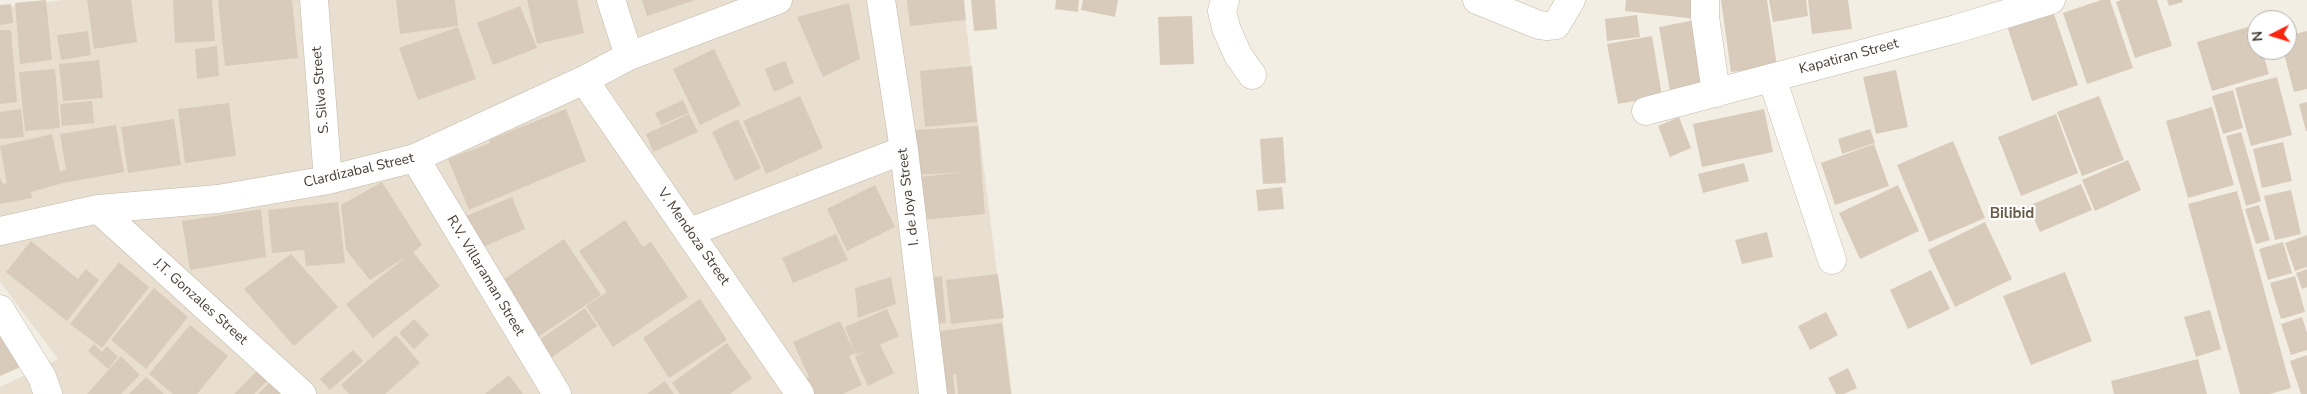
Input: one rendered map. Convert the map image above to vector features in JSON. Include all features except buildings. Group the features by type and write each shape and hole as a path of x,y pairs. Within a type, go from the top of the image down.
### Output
{"street":[{"name":"S. Silva Street","path":"314,0 328,180"},
{"path":"611,0 628,56"},
{"name":"Clardizabal Street","path":"0,230 98,209 218,199 328,180 415,158 584,80 628,56 778,0"},
{"name":"I. de Joya Street","path":"881,0 904,150 933,394"},
{"path":"1225,0 1222,11 1226,28 1238,55 1252,74"},
{"path":"1477,0 1539,25 1548,26 1556,24 1570,0"},
{"path":"1705,0 1705,17 1716,93"},
{"name":"Kapatiran Street","path":"1646,111 1970,25 2050,0"},
{"path":"1772,78 1832,260"},
{"name":"V. Mendoza Street","path":"584,80 800,394"},
{"path":"690,232 904,150"},
{"name":"R.V. Villaraman Street","path":"415,158 556,394"},
{"name":"J.T. Gonzales Street","path":"98,209 302,394"},
{"path":"0,309 42,377 48,394"}],"shaded area":[{"path":"63,0 963,0 1012,394 0,394 0,387 58,359 0,282 0,8"}],"district":[{"name":"Bilibid","path":"2012,214"}]}
